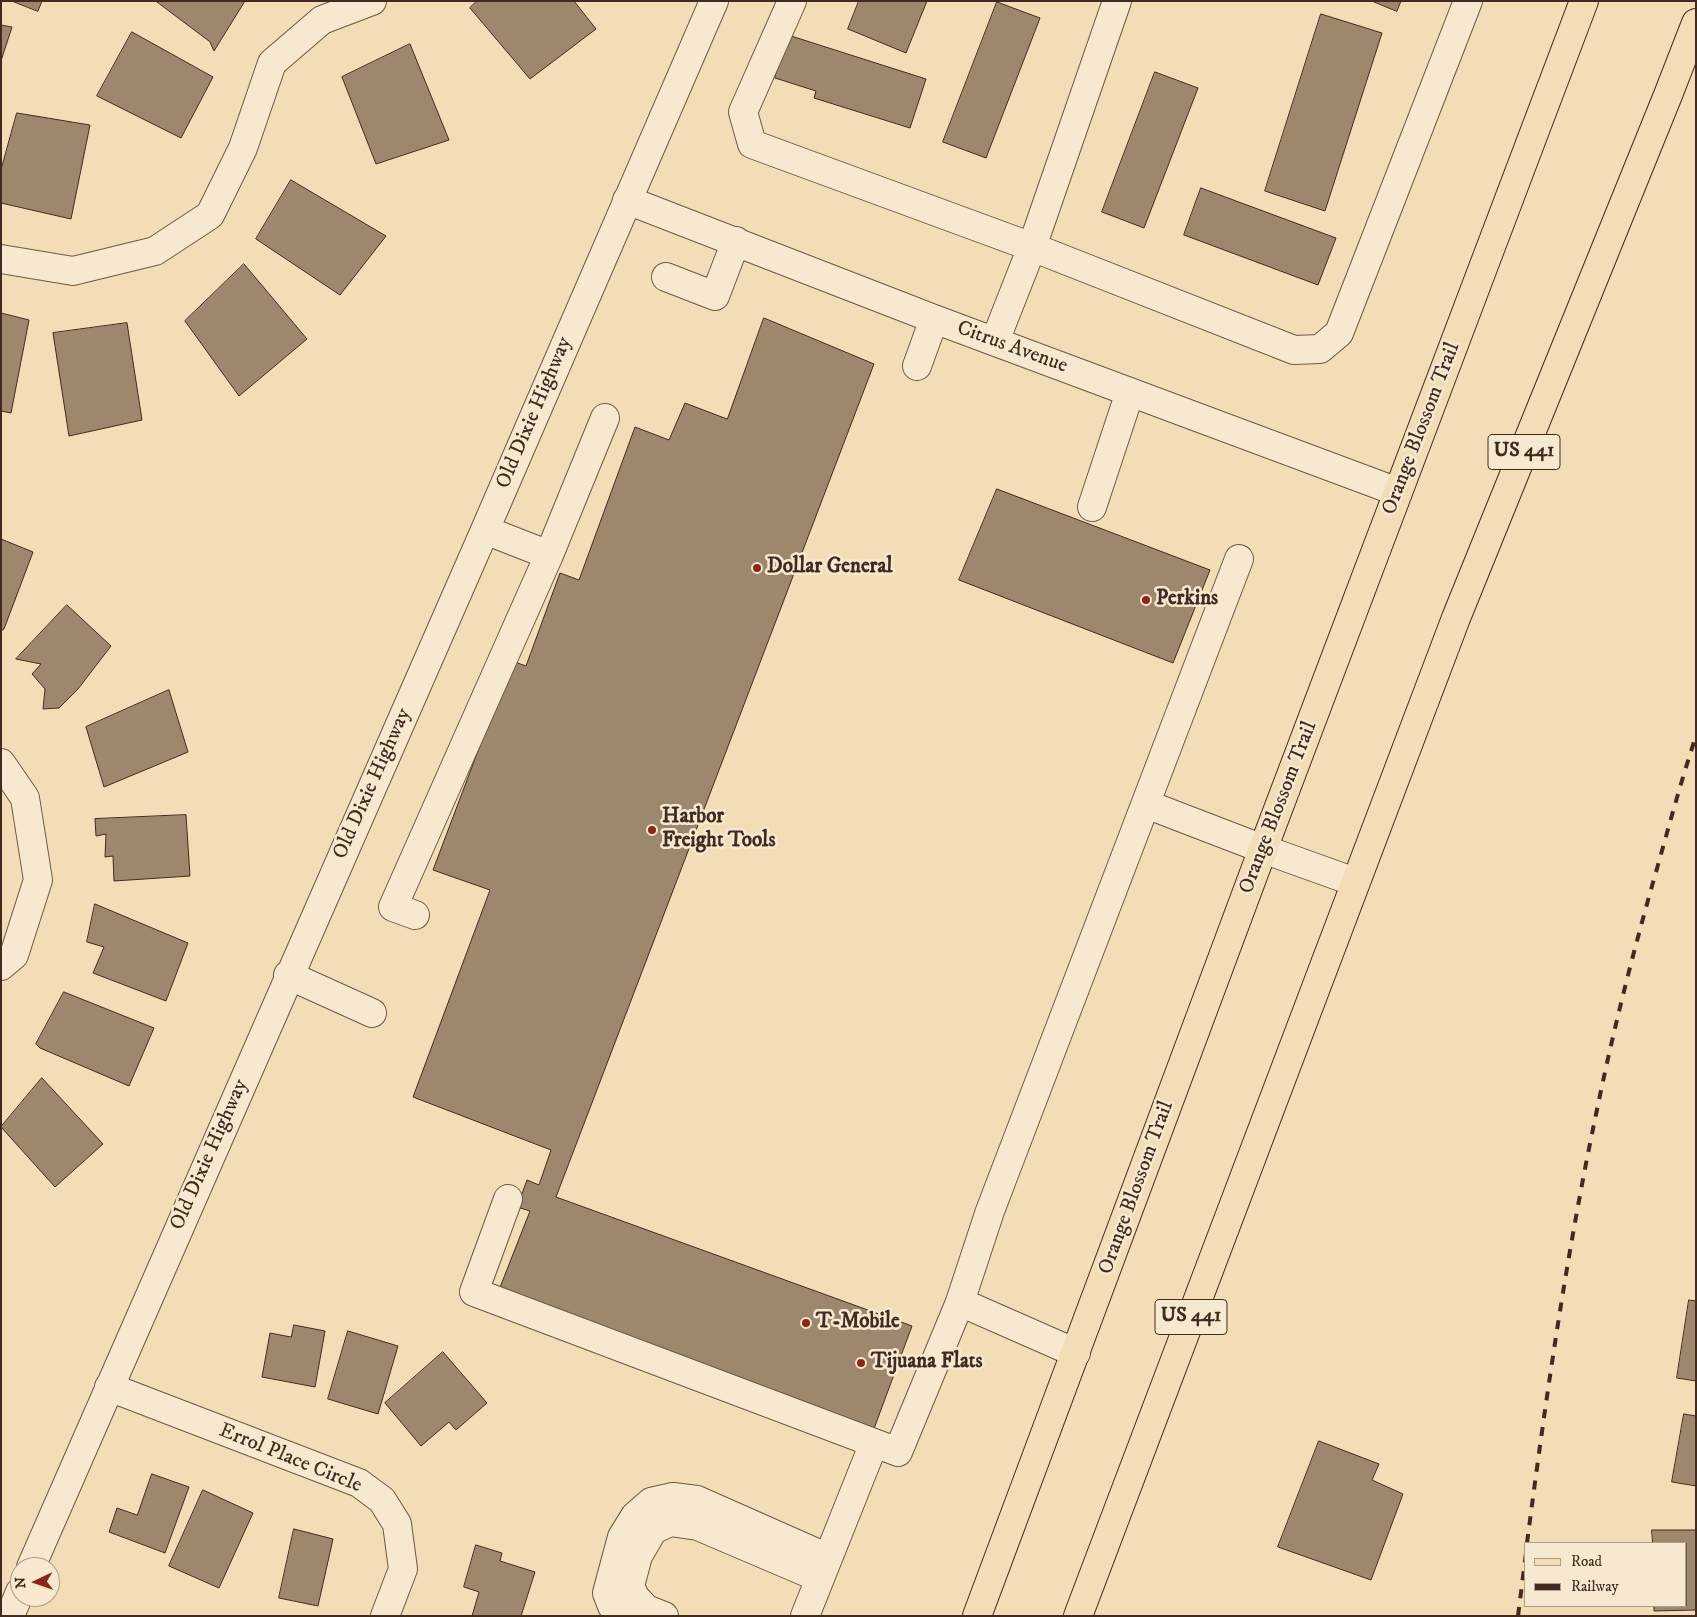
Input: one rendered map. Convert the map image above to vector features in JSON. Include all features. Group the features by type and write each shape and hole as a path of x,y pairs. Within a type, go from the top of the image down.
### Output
{"main road":[{"name":"Orange Blossom Trail","path":"977,1616 1584,1"},
{"name":"US 441","path":"1078,1616 1456,618 1665,104 1696,23"}],"street":[{"path":"1,259 73,271 155,251 210,215 243,148 272,63 322,20 372,1"},
{"name":"Old Dixie Highway","path":"35,1557 288,976 485,530 714,1"},
{"path":"792,1 743,112 752,144 1032,247 1294,350 1320,349 1339,333 1468,1"},
{"path":"995,341 1032,247 1118,1"},
{"name":"Citrus Avenue","path":"627,200 934,319 1398,492"},
{"path":"666,277 715,296 736,241"},
{"path":"917,366 934,319"},
{"path":"1092,507 1130,392"},
{"path":"415,914 393,907 549,554 605,418"},
{"path":"485,530 549,554"},
{"path":"508,1199 474,1292 898,1452 960,1302 990,1211 1239,559"},
{"path":"1,763 25,798 38,880 14,955 1,966"},
{"path":"1146,804 1264,850 1356,882"},
{"path":"288,976 372,1013"},
{"path":"960,1302 1076,1353"},
{"name":"Errol Place Circle","path":"109,1388 359,1484 382,1500 397,1524 403,1569 385,1616"},
{"path":"805,1616 874,1443"},
{"path":"622,1616 612,1606 608,1593 622,1537 635,1516 650,1502 673,1497 697,1500 824,1568"},
{"path":"664,1616 646,1609 635,1597 630,1586 638,1556 653,1530 670,1522 698,1526 824,1568"}],"building":[{"path":"12,1 42,1 38,11"},
{"path":"156,1 245,1 214,51 210,42"},
{"path":"477,1 574,1 596,29 530,79 470,8"},
{"path":"859,1 927,1 906,53 848,29"},
{"path":"1372,1 1401,1 1397,11"},
{"path":"997,2 1040,18 986,158 943,142"},
{"path":"1321,14 1382,33 1325,211 1265,191"},
{"path":"1,25 12,27 1,61"},
{"path":"132,32 213,77 181,138 97,96"},
{"path":"788,35 926,79 910,128 814,98 816,91 775,78"},
{"path":"410,44 449,140 376,164 342,77"},
{"path":"1155,72 1198,88 1144,228 1102,212"},
{"path":"17,113 90,125 71,219 1,203 1,170"},
{"path":"291,180 386,236 340,295 256,239"},
{"path":"1201,188 1336,238 1318,285 1184,235"},
{"path":"244,264 307,339 239,396 185,321"},
{"path":"1,313 29,320 11,413 1,411"},
{"path":"764,318 874,364 556,1197 912,1326 872,1434 497,1295 530,1211 517,1207 527,1180 539,1185 551,1150 413,1097 490,890 433,870 512,661 526,666 560,573 579,580 635,427 669,440 685,403 727,419"},
{"path":"127,323 142,420 69,436 53,333"},
{"path":"997,489 1210,570 1173,663 959,580"},
{"path":"1,539 33,552 4,629 1,631"},
{"path":"67,605 111,646 78,689 59,708 43,709 45,689 32,674 41,664 16,659"},
{"path":"169,690 188,752 104,787 86,727"},
{"path":"186,815 190,876 114,881 113,856 105,857 106,834 96,836 95,819"},
{"path":"95,904 188,943 166,1001 93,973 104,947 87,942"},
{"path":"64,992 154,1028 129,1086 40,1048 36,1044"},
{"path":"42,1078 103,1144 55,1187 1,1127"},
{"path":"1689,1300 1696,1301 1696,1381 1677,1378"},
{"path":"294,1325 325,1331 315,1387 262,1377 270,1333 291,1337"},
{"path":"348,1331 398,1346 378,1414 328,1399"},
{"path":"443,1352 487,1403 456,1430 449,1422 421,1446 385,1403"},
{"path":"1684,1414 1696,1416 1696,1486 1672,1482"},
{"path":"1319,1441 1379,1464 1372,1480 1403,1494 1371,1580 1278,1547"},
{"path":"152,1474 189,1487 165,1553 109,1532 117,1508 137,1515"},
{"path":"203,1490 253,1513 219,1588 169,1566"},
{"path":"294,1529 333,1539 318,1606 279,1598"},
{"path":"1652,1530 1696,1530 1696,1610 1654,1611 1654,1607 1687,1607 1687,1542 1653,1542"},
{"path":"476,1545 502,1553 500,1561 535,1572 521,1616 472,1616 479,1592 464,1587"}],"railway":[{"path":"1527,1542 1558,1324 1576,1214 1598,1105 1640,930 1696,736"},
{"path":"1518,1616 1524,1569"}],"place":[{"name":"Dollar General","path":"757,568"},
{"name":"Perkins","path":"1146,600"},
{"name":"Harbor Freight Tools","path":"652,830"},
{"name":"T-Mobile","path":"806,1323"},
{"name":"Tijuana Flats","path":"861,1363"}]}
